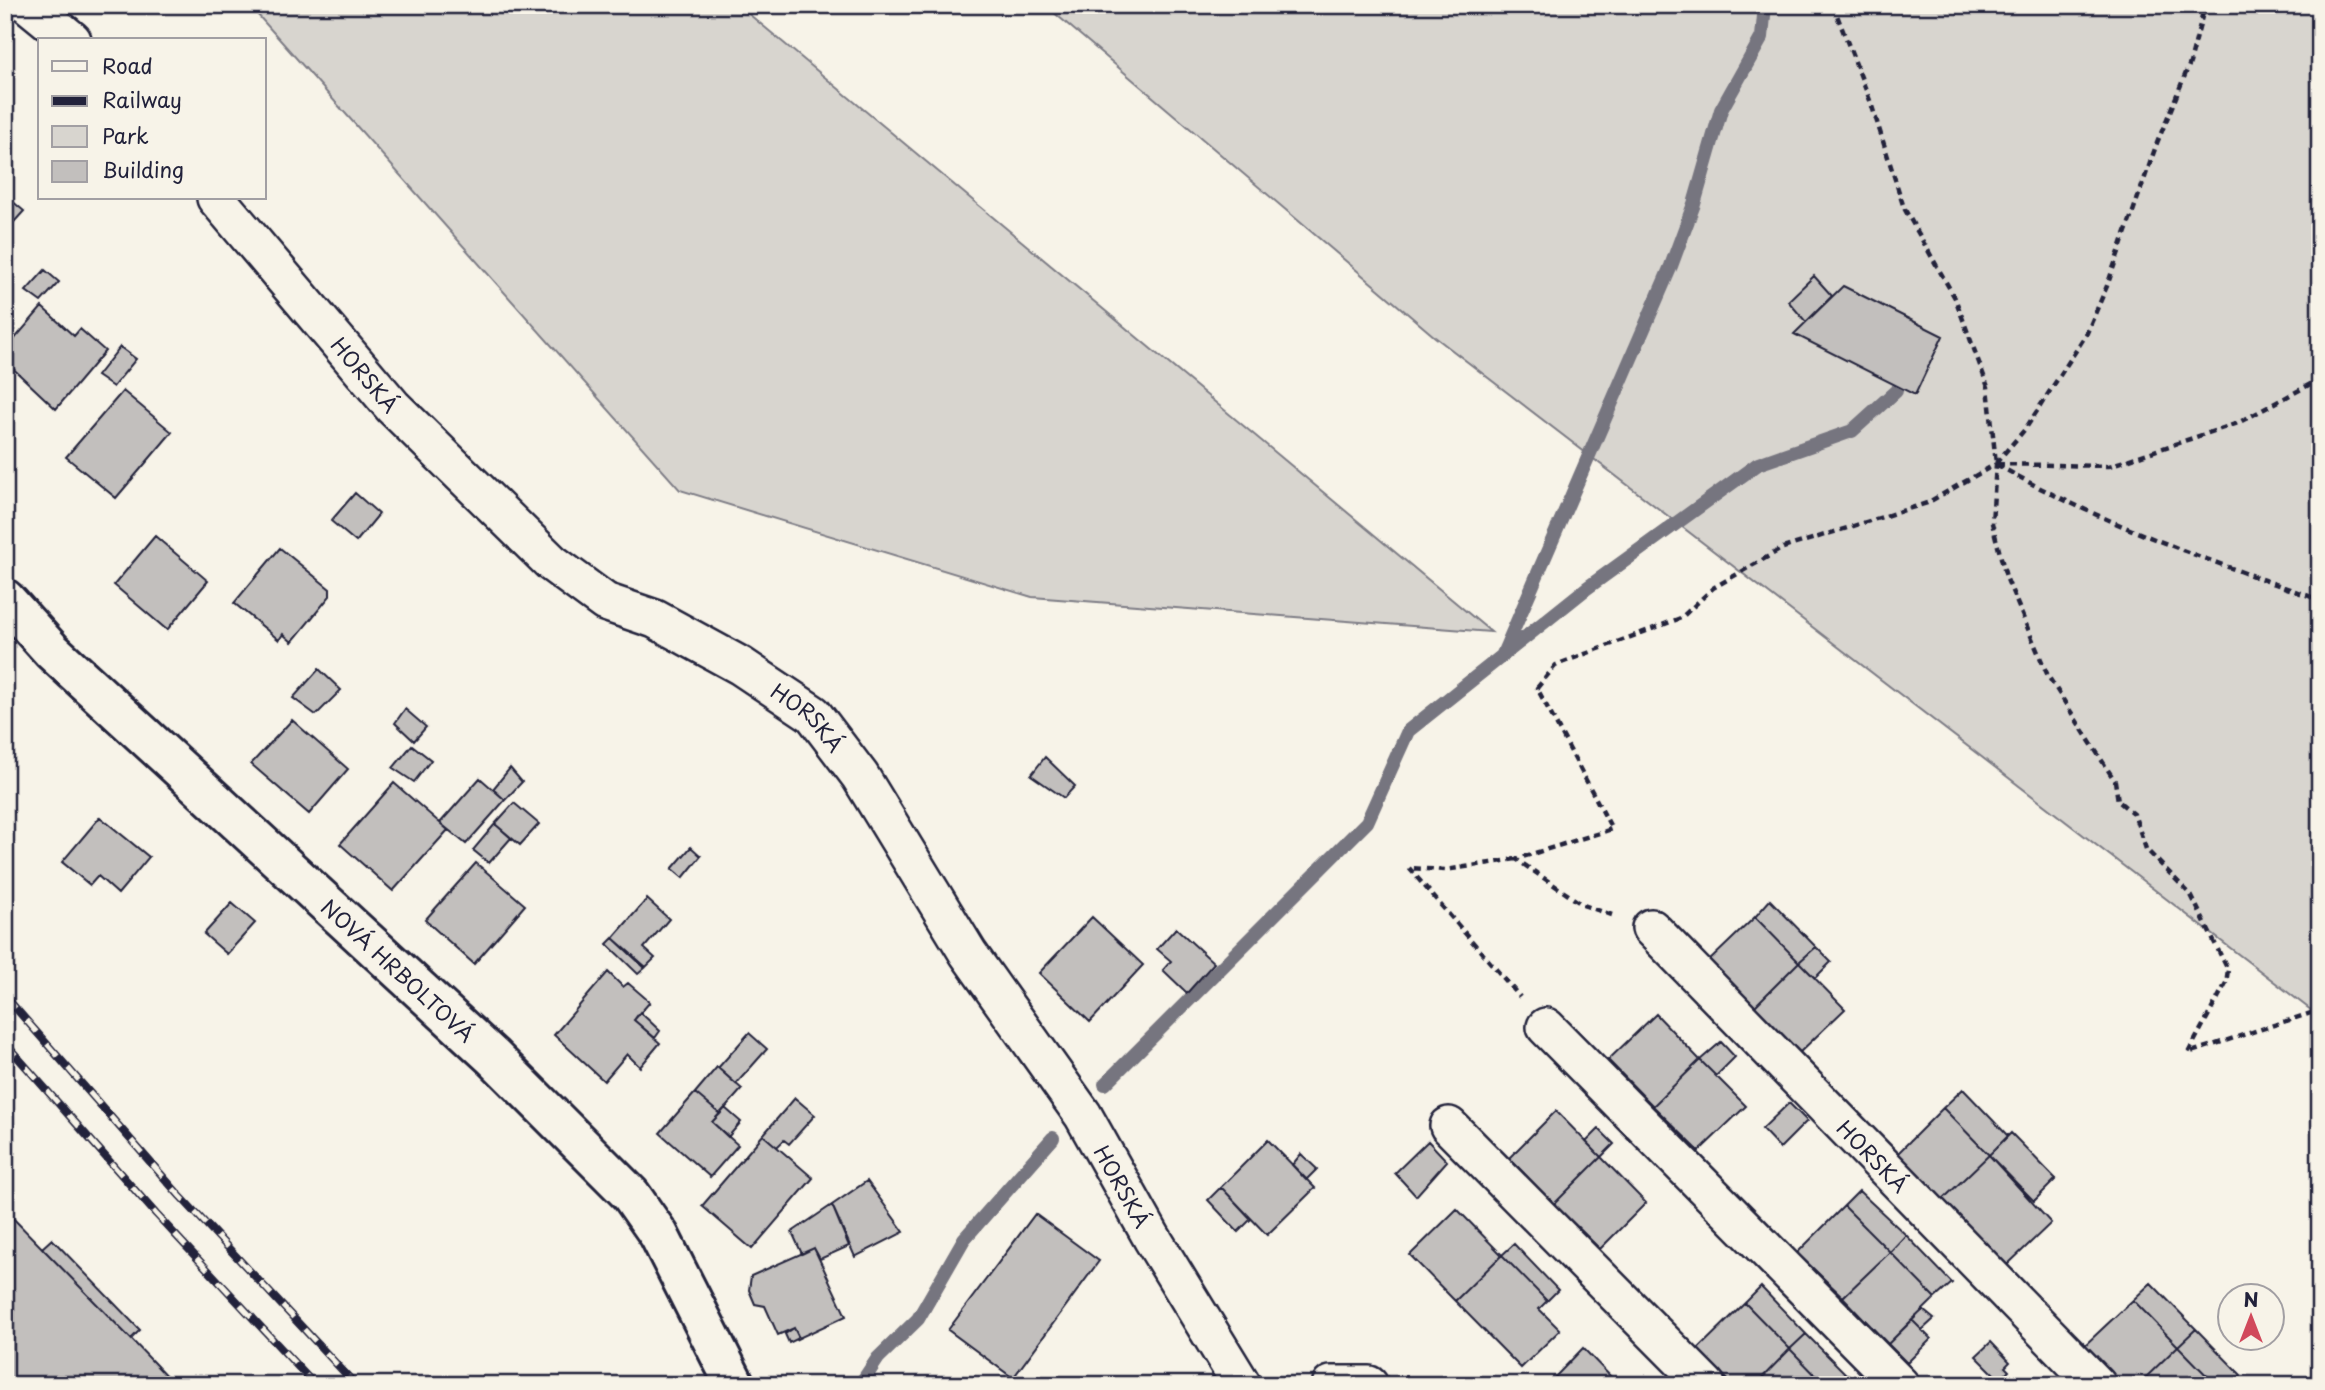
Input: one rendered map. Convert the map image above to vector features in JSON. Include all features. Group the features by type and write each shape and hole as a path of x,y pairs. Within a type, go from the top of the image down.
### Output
{"street":[{"path":"29,5 70,38"},
{"name":"HORSKÁ","path":"218,200 393,407 552,563 605,602 666,625 741,666 813,714 860,776 968,953 1083,1115 1158,1249 1242,1385"},
{"name":"NOVÁ HRBOLTOVÁ","path":"5,599 52,651 493,1057 631,1195 659,1236 736,1385"},
{"name":"HORSKÁ","path":"1651,928 2096,1385"},
{"path":"1546,1027 1900,1385"},
{"path":"1449,1126 1706,1385"},
{"path":"1331,1385 1369,1385"}],"path":[{"path":"1833,5 1871,103 1904,208 1955,298 1988,387 1996,464 1992,523 2006,577 2049,676 2115,781 2118,801 2134,814 2146,849 2191,895 2228,970 2226,983 2188,1052 2320,1010"},
{"path":"1546,1027 1409,868 1446,870 1516,859 1612,829 1538,688 1556,665 1681,618 1713,588 1783,548 1927,503 1996,464 2026,428 2086,335 2107,286 2157,143 2190,63 2205,5"},
{"path":"1996,464 2109,466 2238,423 2320,379"},
{"path":"1996,464 2038,488 2165,544 2320,600"},
{"path":"1516,859 1583,905 1651,928"}],"green space":[{"path":"249,5 738,5 1491,632 1032,597 680,490"},
{"path":"1045,5 2320,5 2320,1017 1435,337"}],"building":[{"path":"5,195 24,211 5,232"},
{"path":"45,270 59,282 41,302 26,291"},
{"path":"1814,276 1832,296 1806,322 1788,301"},
{"path":"1843,286 1943,336 1915,395 1794,334"},
{"path":"42,307 74,336 80,329 105,351 56,409 5,361 5,350"},
{"path":"120,347 136,359 113,387 97,376"},
{"path":"123,391 172,432 116,498 66,457"},
{"path":"355,493 379,514 356,542 331,521"},
{"path":"155,536 208,581 167,630 114,585"},
{"path":"280,548 330,589 330,596 292,642 283,634 279,640 234,603"},
{"path":"319,669 341,690 316,715 293,698"},
{"path":"405,709 426,727 414,741 395,723"},
{"path":"292,720 348,769 309,814 251,764"},
{"path":"412,745 431,760 414,782 393,768"},
{"path":"1045,757 1075,786 1064,798 1031,775"},
{"path":"510,768 522,782 505,800 493,789"},
{"path":"480,778 505,800 466,844 440,823"},
{"path":"394,783 448,830 393,891 340,844"},
{"path":"514,803 539,824 520,845 495,824"},
{"path":"100,817 149,857 118,894 98,876 90,885 62,862"},
{"path":"495,824 511,838 489,863 473,850"},
{"path":"691,847 701,856 683,878 672,869"},
{"path":"476,863 525,905 474,964 425,920"},
{"path":"647,899 669,919 644,948 655,958 646,967 613,938"},
{"path":"1770,900 1816,947 1799,962 1755,917"},
{"path":"232,903 255,923 227,954 204,934"},
{"path":"1092,917 1143,965 1090,1022 1039,973"},
{"path":"1755,917 1799,962 1753,1008 1708,962"},
{"path":"1176,928 1214,963 1187,993 1163,970 1171,961 1157,949"},
{"path":"613,938 645,968 638,974 607,944"},
{"path":"1816,947 1831,962 1815,978 1799,962"},
{"path":"1799,962 1845,1009 1798,1054 1753,1008"},
{"path":"608,972 623,987 628,983 650,1002 634,1020 660,1043 640,1067 627,1054 604,1081 554,1035"},
{"path":"640,1012 660,1031 655,1038 634,1020"},
{"path":"1656,1014 1700,1060 1653,1106 1608,1060"},
{"path":"749,1033 767,1049 736,1084 718,1068"},
{"path":"1721,1042 1735,1057 1716,1076 1700,1060"},
{"path":"1700,1060 1746,1106 1699,1151 1653,1106"},
{"path":"717,1067 742,1089 720,1114 695,1093"},
{"path":"1963,1089 2008,1136 1989,1155 1943,1108"},
{"path":"695,1093 720,1114 712,1122 738,1145 710,1177 660,1133"},
{"path":"795,1098 815,1115 789,1144 784,1140 777,1147 763,1135"},
{"path":"1789,1103 1807,1121 1780,1148 1762,1129"},
{"path":"725,1108 741,1122 728,1137 712,1122"},
{"path":"1943,1108 1989,1155 1942,1200 1897,1154"},
{"path":"1556,1111 1601,1157 1554,1204 1509,1158"},
{"path":"1599,1129 1614,1144 1601,1157 1586,1142"},
{"path":"2011,1133 2056,1179 2034,1201 1989,1155"},
{"path":"763,1135 813,1178 752,1249 702,1206"},
{"path":"1268,1140 1315,1188 1267,1235 1223,1189 1219,1189"},
{"path":"1428,1141 1447,1161 1416,1196 1395,1173"},
{"path":"1301,1154 1317,1169 1306,1180 1292,1165"},
{"path":"1989,1155 2051,1223 2007,1265 1942,1200"},
{"path":"1601,1157 1646,1203 1600,1249 1554,1204"},
{"path":"867,1181 904,1232 855,1257 832,1205"},
{"path":"1219,1189 1223,1189 1251,1219 1238,1232 1208,1200"},
{"path":"1859,1191 1906,1235 1890,1252 1844,1206"},
{"path":"832,1205 849,1246 820,1259 814,1248 802,1254 792,1232"},
{"path":"1844,1206 1890,1252 1843,1297 1797,1253"},
{"path":"1457,1209 1502,1255 1455,1301 1410,1255"},
{"path":"5,1210 131,1339 175,1385 5,1385"},
{"path":"1035,1214 1099,1261 1013,1378 948,1330"},
{"path":"1906,1235 1952,1283 1935,1298 1890,1252"},
{"path":"52,1239 140,1330 131,1339 42,1248"},
{"path":"1514,1244 1558,1290 1547,1301 1502,1255"},
{"path":"814,1248 846,1316 799,1338 794,1328 778,1335 765,1306 755,1304 749,1290 751,1276"},
{"path":"1890,1252 1935,1298 1888,1344 1843,1297"},
{"path":"1502,1255 1547,1301 1539,1309 1560,1330 1521,1368 1455,1301"},
{"path":"2151,1283 2196,1329 2178,1346 2133,1300"},
{"path":"1761,1287 1806,1334 1790,1349 1745,1303"},
{"path":"2133,1300 2178,1346 2138,1385 2124,1385 2085,1345"},
{"path":"1745,1303 1790,1349 1755,1385 1733,1385 1698,1349"},
{"path":"1923,1310 1934,1319 1922,1330 1912,1320"},
{"path":"1912,1320 1931,1339 1907,1363 1888,1344"},
{"path":"794,1328 799,1338 789,1343 785,1334"},
{"path":"2196,1329 2241,1375 2231,1385 2216,1385 2178,1346"},
{"path":"1806,1334 1850,1378 1844,1385 1825,1385 1790,1349"},
{"path":"1991,1342 2010,1362 2005,1367 2009,1371 2000,1380 1976,1356"},
{"path":"2178,1346 2216,1385 2138,1385"},
{"path":"1583,1348 1615,1381 1611,1385 1563,1385 1555,1377"},
{"path":"1790,1349 1825,1385 1755,1385"}],"waterway":[{"path":"1503,654 1671,266 1694,204 1721,110 1762,37 1765,5"},
{"path":"1105,1084 1367,822 1408,731 1587,588 1758,464 1852,431 1896,391"},
{"path":"860,1385 878,1358 918,1319 964,1239 1053,1138"}],"railway":[{"path":"5,996 180,1196 356,1385"},
{"path":"5,1043 156,1214 315,1385"}]}
